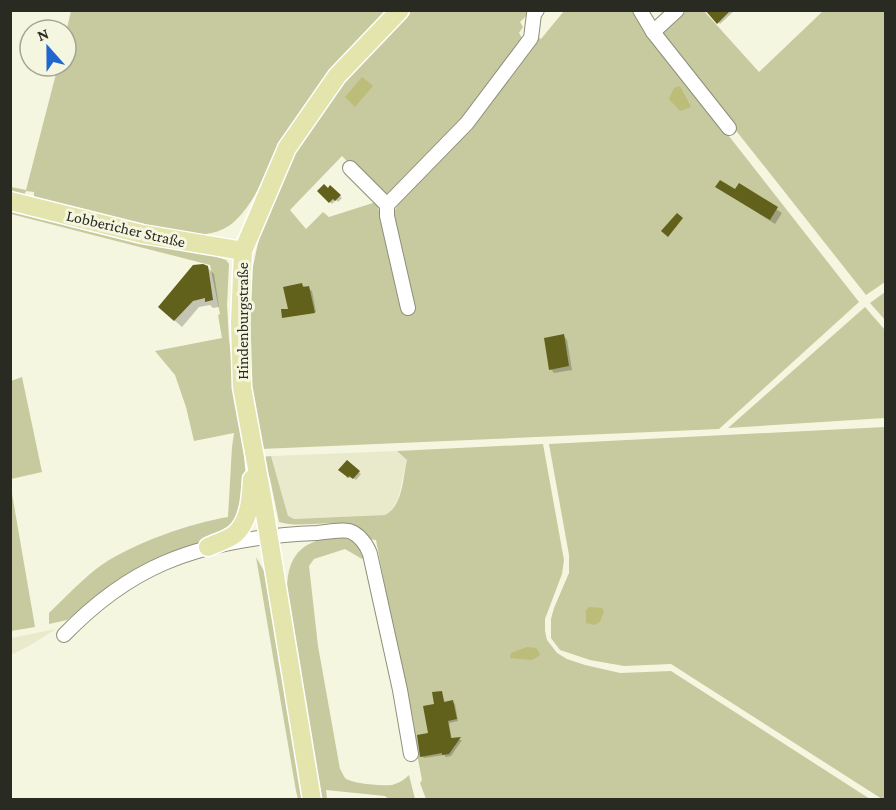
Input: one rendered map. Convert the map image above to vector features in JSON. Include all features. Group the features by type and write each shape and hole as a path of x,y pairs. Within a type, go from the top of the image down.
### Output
{"main road":[{"name":"Hindenburgstraße","path":"312,800 242,387 240,323 243,251 287,148 337,76 400,10"},
{"name":"Lobbericher Straße","path":"10,201 142,234 243,251"},
{"path":"208,547 235,534 245,520 250,503 254,453"}],"street":[{"path":"408,308 387,216 387,205 467,123 531,38 534,14 537,10"},
{"path":"639,10 653,32 729,128"},
{"path":"653,32 677,10"},
{"path":"350,168 387,205"},
{"path":"64,635 130,581 164,563 208,547 268,535 350,531 367,544 392,649 411,754"}],"shaded area":[{"path":"71,11 391,11 290,131 251,202 234,222 217,231 187,235 38,201 34,192 26,191 23,197 11,194 11,187 26,190 55,78 78,78 78,18 69,18"},
{"path":"406,11 531,11 520,22 523,27 519,33 524,41 483,98 388,196 380,195 342,156 290,210 306,229 323,212 329,217 376,202 383,222 393,214 400,200 535,35 541,39 564,11 634,11 652,38 859,302 719,429 261,449 247,351 249,285 263,220 288,162 345,78"},
{"path":"686,11 704,11 759,72 823,11 885,11 885,282 866,295 659,33"},
{"path":"362,77 373,86 355,107 345,97"},
{"path":"680,86 691,107 680,111 669,99 674,88"},
{"path":"10,207 214,256 226,260 229,264 227,305 229,340 242,434 247,501 229,533 151,562 124,577 67,620 49,624 49,613 90,574 116,556 163,535 228,517 234,433 194,441 175,375 155,351 222,338 218,315 220,314 210,265 11,214"},
{"path":"885,292 885,320 870,303"},
{"path":"865,307 885,330 885,418 728,428"},
{"path":"22,377 42,472 11,479 11,381"},
{"path":"885,427 885,799 671,664 624,666 590,660 560,650 551,638 551,619 569,573 569,555 549,444"},
{"path":"543,444 564,560 562,574 545,619 547,640 557,653 585,665 620,673 671,671 870,799 426,799 420,783 422,780 376,540 342,524 279,522 270,479 262,457 271,456 288,516 294,519 385,515 391,511 399,498 403,482 407,460 397,451"},
{"path":"397,451 407,460 398,499 390,512 385,515 294,519 288,517 271,456"},
{"path":"11,488 35,627 10,631"},
{"path":"341,537 356,544 366,556 362,559 345,549 314,559 309,566 318,646 340,769 345,778 349,780 375,785 392,785 409,775 415,799 389,799 385,796 326,790 327,799 322,799 287,588 291,565 301,549 318,541"},
{"path":"256,557 268,578 305,799 298,799 296,791"},
{"path":"589,607 602,608 604,611 600,622 594,625 586,623 586,610"},
{"path":"56,629 29,646 11,655 11,638"},
{"path":"527,647 536,648 539,656 532,660 510,658 511,653"}],"building":[{"path":"705,10 731,10 717,24"},
{"path":"720,180 735,189 739,183 778,207 770,220 715,187"},
{"path":"324,184 328,188 330,185 341,195 335,201 333,199 329,203 317,191"},
{"path":"677,213 683,218 668,237 661,231"},
{"path":"193,265 208,266 213,300 205,302 205,298 193,301 174,321 158,307"},
{"path":"302,283 303,287 309,286 315,313 282,318 281,309 288,309 283,287"},
{"path":"564,334 569,366 549,370 544,338"},
{"path":"347,460 360,471 353,479 338,470"},
{"path":"442,691 444,702 453,700 457,719 448,721 451,738 461,737 449,754 420,757 417,735 428,733 423,706 434,704 432,692"}]}
